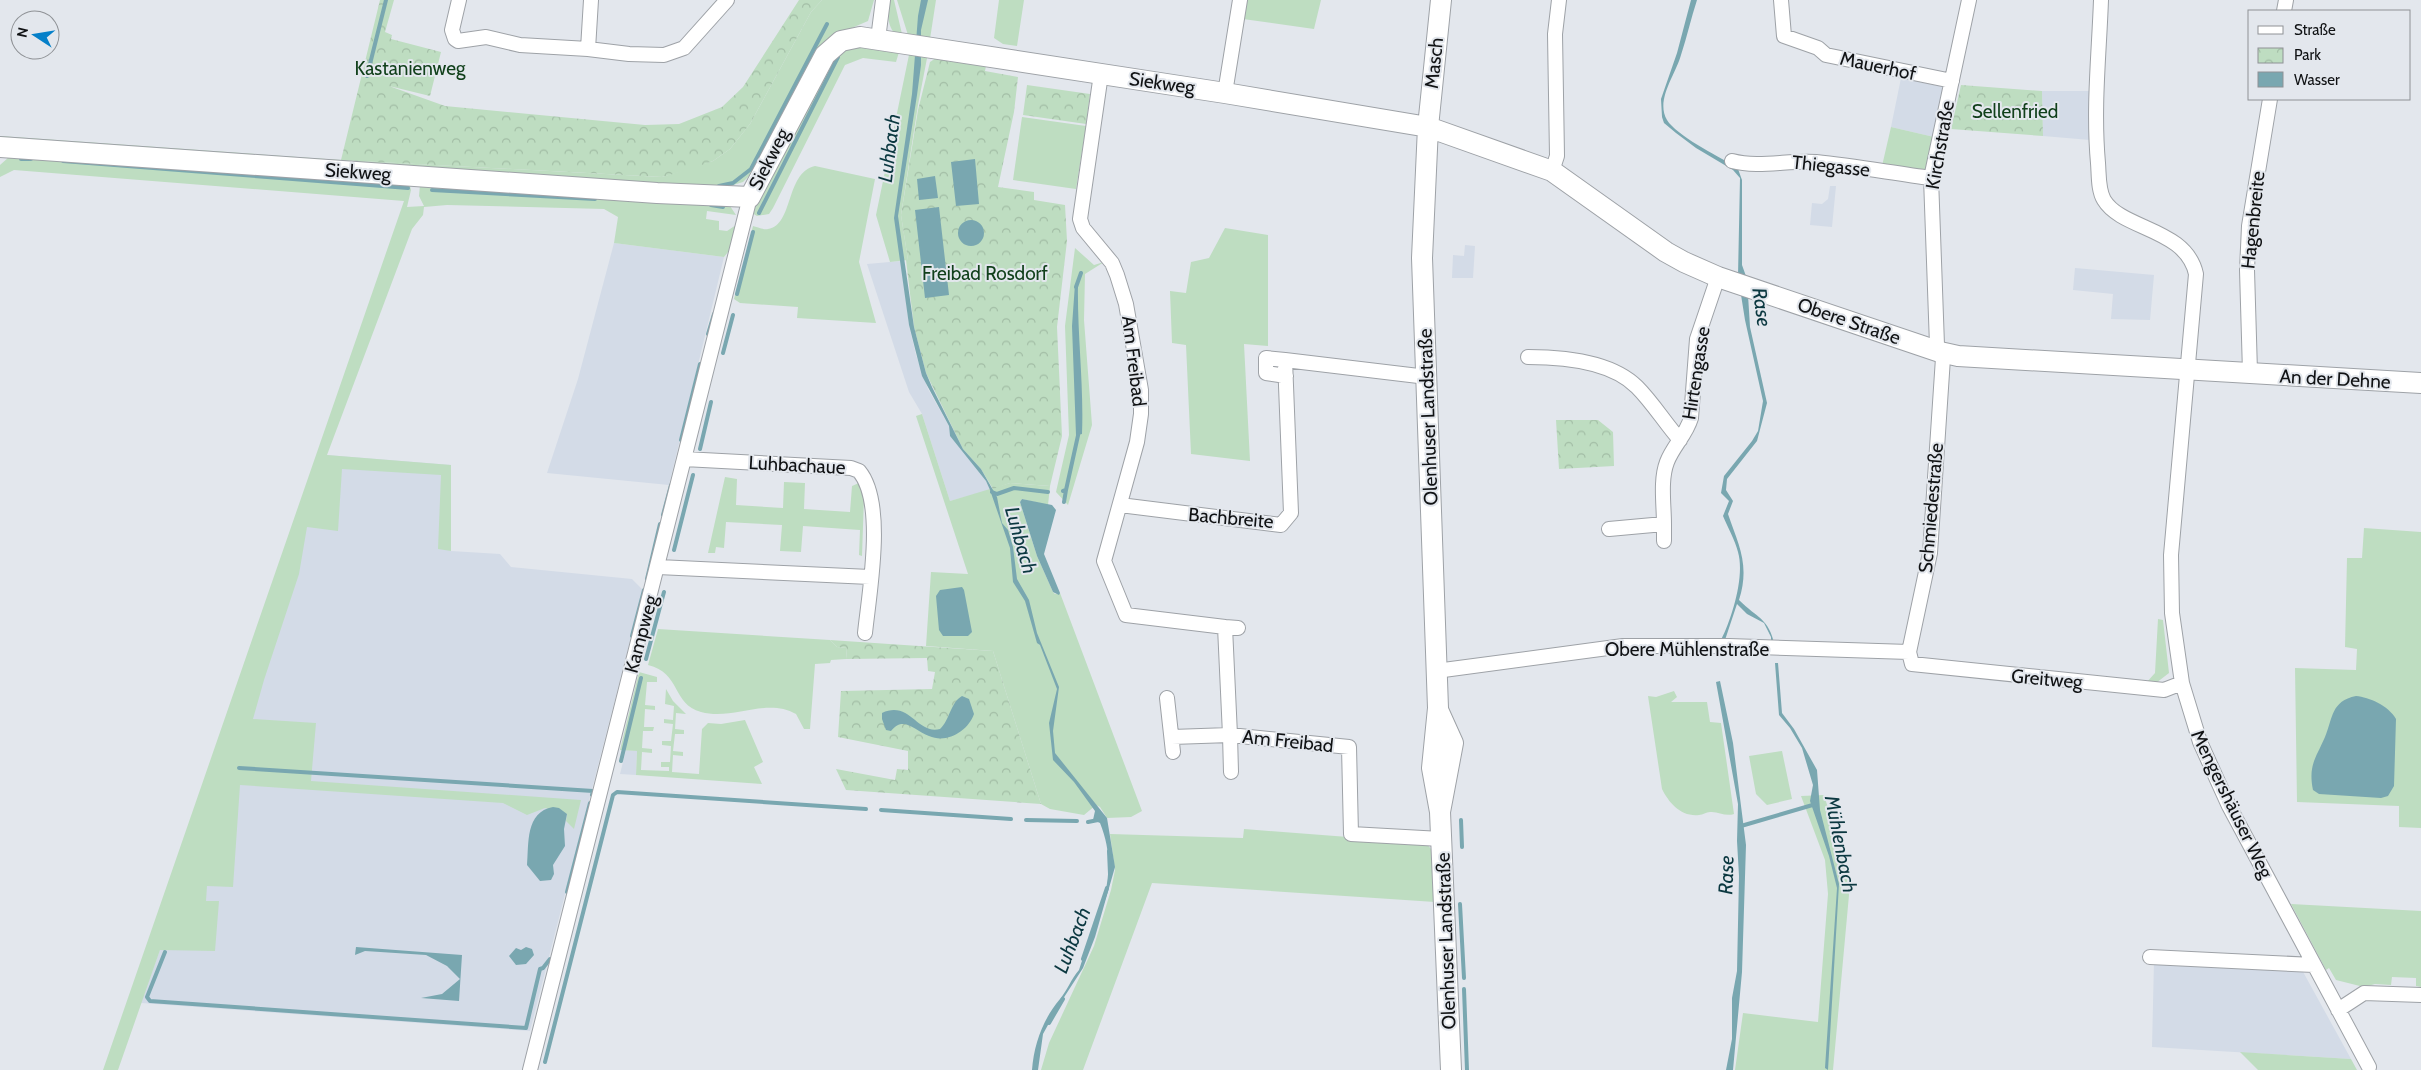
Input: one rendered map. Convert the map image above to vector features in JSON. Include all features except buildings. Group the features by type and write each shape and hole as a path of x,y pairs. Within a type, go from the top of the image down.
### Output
{"street":[{"path":"460,0 452,30 455,39 458,41 486,37 520,45 588,49 643,55 674,53 684,48 727,0"},
{"path":"588,49 591,0"},
{"path":"878,39 883,0"},
{"path":"1225,92 1240,0"},
{"name":"Masch","path":"1428,127 1441,0"},
{"path":"1552,170 1557,156 1555,34 1559,0"},
{"name":"Mauerhof","path":"1781,0 1784,36 1818,48 1826,55 1952,81"},
{"name":"Kirchstraße","path":"1940,352 1937,345 1931,178 1969,0"},
{"path":"2102,0 2095,86 2095,132 2100,191 2110,207 2172,242 2188,255 2192,262 2196,284 2187,370"},
{"name":"Siekweg","path":"0,147 657,193 750,197 811,78 829,50 836,43 849,38 878,39 1225,92 1428,127"},
{"name":"Am Freibad","path":"1101,74 1080,219 1083,228 1112,263 1117,275 1126,304 1141,390 1141,414 1137,442 1104,561 1126,615 1232,628 1231,772"},
{"name":"Hagenbreite","path":"2250,372 2247,270 2249,226 2270,100"},
{"name":"Obere Straße","path":"1428,127 1552,170 1666,252 1718,277 1940,352 1958,356 2243,374 2250,372"},
{"name":"Olenhuser Landstraße","path":"1428,127 1422,258 1438,708 1432,768 1440,812 1442,839 1451,1070"},
{"name":"Thiegasse","path":"1732,161 1743,164 1790,161 1816,162 1931,178"},
{"name":"Kampweg","path":"530,1070 750,197"},
{"name":"Hirtengasse","path":"1664,541 1664,470 1669,457 1691,418 1697,339 1718,277"},
{"name":"Schmiedestraße","path":"1910,658 1924,588 1931,538 1943,358 1940,352"},
{"name":"Hirtengasse","path":"1528,357 1551,357 1578,361 1598,366 1626,378 1645,396 1680,440"},
{"path":"1286,376 1266,373 1266,358 1427,378"},
{"name":"Bachbreite","path":"1120,506 1280,525 1291,513 1285,360"},
{"name":"Mengershäuser Weg","path":"2187,370 2171,572 2174,636 2182,683 2195,728 2215,776 2369,1067"},
{"name":"An der Dehne","path":"2250,372 2263,375 2421,383"},
{"name":"Luhbachaue","path":"684,459 851,468 858,471 870,493 875,521 865,633"},
{"path":"1609,529 1664,524"},
{"path":"658,567 870,577"},
{"name":"Obere Mühlenstraße","path":"1436,671 1623,646 1729,646 1910,658"},
{"name":"Greitweg","path":"1910,658 2164,690 2182,683"},
{"path":"1167,698 1174,752"},
{"name":"Am Freibad","path":"1172,737 1230,735 1349,747 1351,834 1442,839"},
{"path":"2150,957 2314,965"},
{"path":"2338,1010 2364,994 2421,994"}],"shaded area":[{"path":"1901,78 1943,87 1934,137 1891,127"},
{"path":"2042,91 2089,91 2090,140 2043,136"},
{"path":"1830,186 1836,186 1832,227 1810,225 1812,203 1822,204 1828,199"},
{"path":"614,243 724,257 669,485 547,473 578,379"},
{"path":"1465,245 1475,246 1473,278 1452,278 1453,255 1464,256"},
{"path":"901,261 909,325 916,355 928,389 949,426 950,436 986,481 990,490 950,501 922,414 909,392 867,264"},
{"path":"2075,268 2154,275 2150,320 2111,319 2113,294 2073,290"},
{"path":"327,455 451,465 451,551 500,554 511,567 632,579 643,590 530,1031 141,1003 222,775"},
{"path":"626,750 637,751 636,775 620,774"},
{"path":"2154,961 2302,970 2351,1059 2152,1047"}],"green space":[{"name":"Kastanienweg","path":"380,0 394,0 385,32 392,35 391,39 441,52 430,96 389,86 445,106 645,125 679,124 722,107 743,87 799,0 822,0 811,12 750,124 730,149 713,161 662,177 341,160"},
{"path":"822,0 874,0 868,21 840,33 753,172 743,182 720,189 4,142 0,136 341,160 662,177 713,161 730,149 750,124 811,12"},
{"path":"889,0 894,0 902,34 896,35 891,27 888,18"},
{"path":"897,0 936,0 930,39 908,35"},
{"path":"999,0 1024,0 1017,46 1003,44 994,38"},
{"path":"1246,0 1321,0 1314,29 1243,19"},
{"path":"849,45 899,52 896,62 863,58 845,65 773,208 769,214 757,216 752,213 758,192 828,58"},
{"path":"910,50 928,53 901,215 908,260 890,262 876,215"},
{"name":"Freibad Rosdorf","path":"936,58 986,66 985,71 1018,77 1014,112 998,187 1034,192 1034,200 1065,205 1067,241 1057,327 1062,436 1050,486 1010,483 993,489 981,469 963,449 926,373 914,327 906,260 908,260 901,215 918,110 930,62"},
{"path":"1027,85 1090,94 1086,124 1023,115"},
{"name":"Sellenfried","path":"1961,85 2042,91 2043,136 1951,129"},
{"path":"1022,117 1086,126 1076,189 1013,180"},
{"path":"1891,127 1934,137 1927,170 1924,172 1882,166"},
{"path":"9,157 410,186 411,190 407,207 424,206 419,196 420,185 730,206 736,215 707,211 706,219 719,221 719,230 727,231 736,225 731,252 728,252 724,257 614,243 618,217 604,209 447,205 424,207 423,215 412,229 327,455 451,465 451,551 438,549 441,475 342,469 338,531 307,527 299,574 253,719 316,723 311,781 581,800 574,829 566,821 567,814 545,808 527,815 503,803 240,785 233,887 207,886 206,901 219,901 215,951 160,950 118,1070 103,1070 404,201 14,170 0,177 0,165"},
{"path":"815,166 875,179 859,262 876,323 797,318 798,307 740,303 734,299 753,226 768,229 776,225 782,218 799,178 805,171"},
{"path":"1225,228 1268,235 1268,346 1244,344 1250,461 1191,454 1186,345 1172,343 1170,291 1186,293 1191,262 1209,258"},
{"path":"1075,248 1094,265 1104,262 1085,274 1084,320 1092,425 1068,505 1056,492 1069,435 1065,326"},
{"path":"922,414 950,501 1010,483 1050,486 1048,505 1022,499 1020,502 1037,556 1053,592 1055,594 1060,593 1142,811 1131,817 1107,818 1100,807 1096,805 1084,815 1050,809 1041,804 993,651 926,646 931,572 968,574 916,416"},
{"path":"1556,420 1598,420 1613,432 1614,466 1559,469"},
{"path":"725,477 737,479 736,505 783,508 784,482 805,483 804,509 850,512 852,486 859,483 864,497 862,556 859,555 860,530 803,526 801,552 780,551 782,525 726,522 724,548 716,547 715,553 708,553"},
{"path":"2364,528 2421,532 2421,828 2399,827 2399,806 2297,802 2295,668 2356,670 2357,649 2345,647 2347,558 2362,558"},
{"path":"2158,619 2163,620 2169,673 2156,683 2146,683 2155,673"},
{"path":"658,629 830,640 837,647 847,648 846,659 815,664 810,729 804,729 796,714 785,709 761,708 713,714 692,708 680,696 672,681 666,675 659,669 648,665"},
{"path":"830,640 993,651 1041,804 846,790 836,769 895,780 897,769 908,770 908,751 838,737 841,691 932,689 935,672 928,671 927,658 846,659 847,648 837,647"},
{"path":"639,672 657,677 657,682 647,682 645,705 655,706 655,710 645,709 644,727 654,727 653,731 643,731 642,748 652,749 652,753 642,752 641,770 669,771 669,767 661,767 661,762 670,762 671,746 662,745 662,741 671,741 673,724 664,723 664,719 673,720 674,706 665,704 666,689 673,701 686,714 676,713 675,729 684,730 684,734 675,734 673,751 683,752 683,756 673,755 672,772 699,774 702,729 708,723 721,724 745,720 763,762 754,767 762,784 636,775 637,751 620,750"},
{"path":"1674,691 1677,697 1671,702 1707,702 1710,722 1721,723 1734,814 1709,812 1699,815 1687,814 1672,804 1662,789 1648,696 1656,697"},
{"path":"1782,751 1792,799 1767,805 1756,794 1749,756"},
{"path":"1824,795 1846,866 1849,895 1833,1070 1735,1070 1743,1013 1818,1022 1828,894 1825,860 1801,796"},
{"path":"1244,829 1426,843 1431,849 1435,902 1152,883 1083,1070 1041,1070 1049,1043 1094,946 1111,890 1115,870 1110,834 1243,838"},
{"path":"2291,904 2421,911 2421,987 2416,986 2416,978 2392,977 2391,985 2375,984 2364,987 2336,980 2329,968 2326,970"},
{"path":"2240,1052 2351,1059 2357,1070 2258,1070"}],"water":[{"path":"921,0 928,0 921,30 921,65 898,216 914,327 926,373 932,387 963,449 981,469 997,497 1002,523 1008,530 1013,547 1017,579 1029,600 1037,633 1059,687 1053,731 1055,753 1107,818 1115,867 1095,937 1083,968 1043,1034 1038,1070 1032,1070 1040,1032 1079,970 1099,915 1108,880 1106,843 1100,823 1093,820 1095,811 1074,782 1053,760 1049,723 1057,689 1040,645 1037,643 1025,601 1013,582 1010,548 990,490 986,481 950,436 949,426 922,376 909,325 894,218 912,94"},
{"path":"1691,0 1697,0 1681,55 1665,96 1664,112 1667,120 1679,132 1738,169 1742,180 1742,265 1747,279 1750,327 1767,403 1757,441 1727,479 1726,490 1733,501 1728,514 1742,556 1743,576 1739,600 1766,624 1775,646 1771,645 1771,637 1764,623 1747,614 1737,604 1725,640 1721,640 1733,609 1739,585 1740,562 1737,548 1723,516 1729,501 1721,493 1724,476 1758,431 1763,401 1745,320 1738,276 1740,178 1733,170 1696,148 1676,133 1664,123 1662,117 1661,99 1677,53"},
{"path":"975,159 979,204 956,206 951,162"},
{"path":"935,176 938,198 919,200 917,179"},
{"path":"939,207 949,295 925,298 915,210"},
{"path":"971,220 981,223 984,233 981,243 971,246 961,243 958,233 961,223"},
{"path":"1078,283 1082,434 1076,435 1072,326 1075,284"},
{"path":"1022,499 1052,505 1056,510 1044,554 1060,593 1059,595 1053,592 1037,556 1020,502"},
{"path":"962,587 972,632 968,636 943,636 939,630 936,596 940,590"},
{"path":"1775,663 1778,663 1782,713 1794,729 1817,770 1820,810 1839,884 1828,1070 1825,1068 1837,888 1829,856 1810,801 1813,785 1802,748 1790,728 1779,715"},
{"path":"1720,681 1733,743 1746,845 1742,972 1733,1070 1726,1070 1732,1039 1732,998 1737,971 1738,804 1716,682"},
{"path":"962,696 969,699 974,714 962,731 950,737 936,738 929,736 905,724 896,726 891,731 886,730 882,713 892,710 907,714 932,730 940,729 955,703"},
{"path":"2356,696 2378,703 2389,710 2396,719 2394,786 2388,796 2381,798 2319,794 2313,790 2312,768 2334,711 2342,702"},
{"path":"553,807 559,808 567,814 564,829 565,846 553,865 554,874 551,880 540,881 527,865 530,830 537,815"},
{"path":"356,947 462,955 459,1001 421,998 442,994 460,979 447,966 426,955 365,951 355,955"},
{"path":"526,947 532,949 534,955 526,964 516,965 509,956 516,948 521,950"}],"waterway":[{"path":"367,76 386,0"},
{"path":"719,186 733,183 751,169 827,24"},
{"path":"759,213 838,57"},
{"path":"21,159 31,159"},
{"path":"63,161 408,188"},
{"path":"432,190 595,199"},
{"path":"711,205 723,207"},
{"path":"737,294 753,232"},
{"path":"1076,287 1081,273"},
{"path":"708,334 714,314"},
{"path":"723,353 733,315"},
{"path":"681,440 700,364"},
{"path":"700,449 711,402"},
{"path":"1063,491 1066,490 1079,431"},
{"path":"674,550 693,475"},
{"path":"663,515 671,485"},
{"path":"992,492 997,494 1014,488 1048,492"},
{"path":"1064,502 1066,490"},
{"path":"647,579 660,524"},
{"path":"632,636 644,590"},
{"path":"646,659 664,592"},
{"path":"621,761 641,678"},
{"path":"239,768 593,791 592,795"},
{"path":"545,1062 613,795 617,792 866,809"},
{"path":"567,892 590,803"},
{"name":"Mühlenbach","path":"1741,826 1816,804"},
{"path":"881,810 1011,819"},
{"path":"1026,820 1077,821"},
{"path":"1088,822 1098,820"},
{"path":"1461,820 1462,847"},
{"name":"Luhbach","path":"1109,851 1110,874"},
{"name":"Luhbach","path":"1083,959 1107,888"},
{"path":"1460,904 1464,978"},
{"path":"165,952 147,997 150,1001 526,1028 540,969 550,959"},
{"path":"1464,989 1467,1070"},
{"name":"Luhbach","path":"1049,1023 1063,999"}],"water label":[{"name":"Rase","path":"1762,307"},
{"name":"Rase","path":"1726,875"}]}
